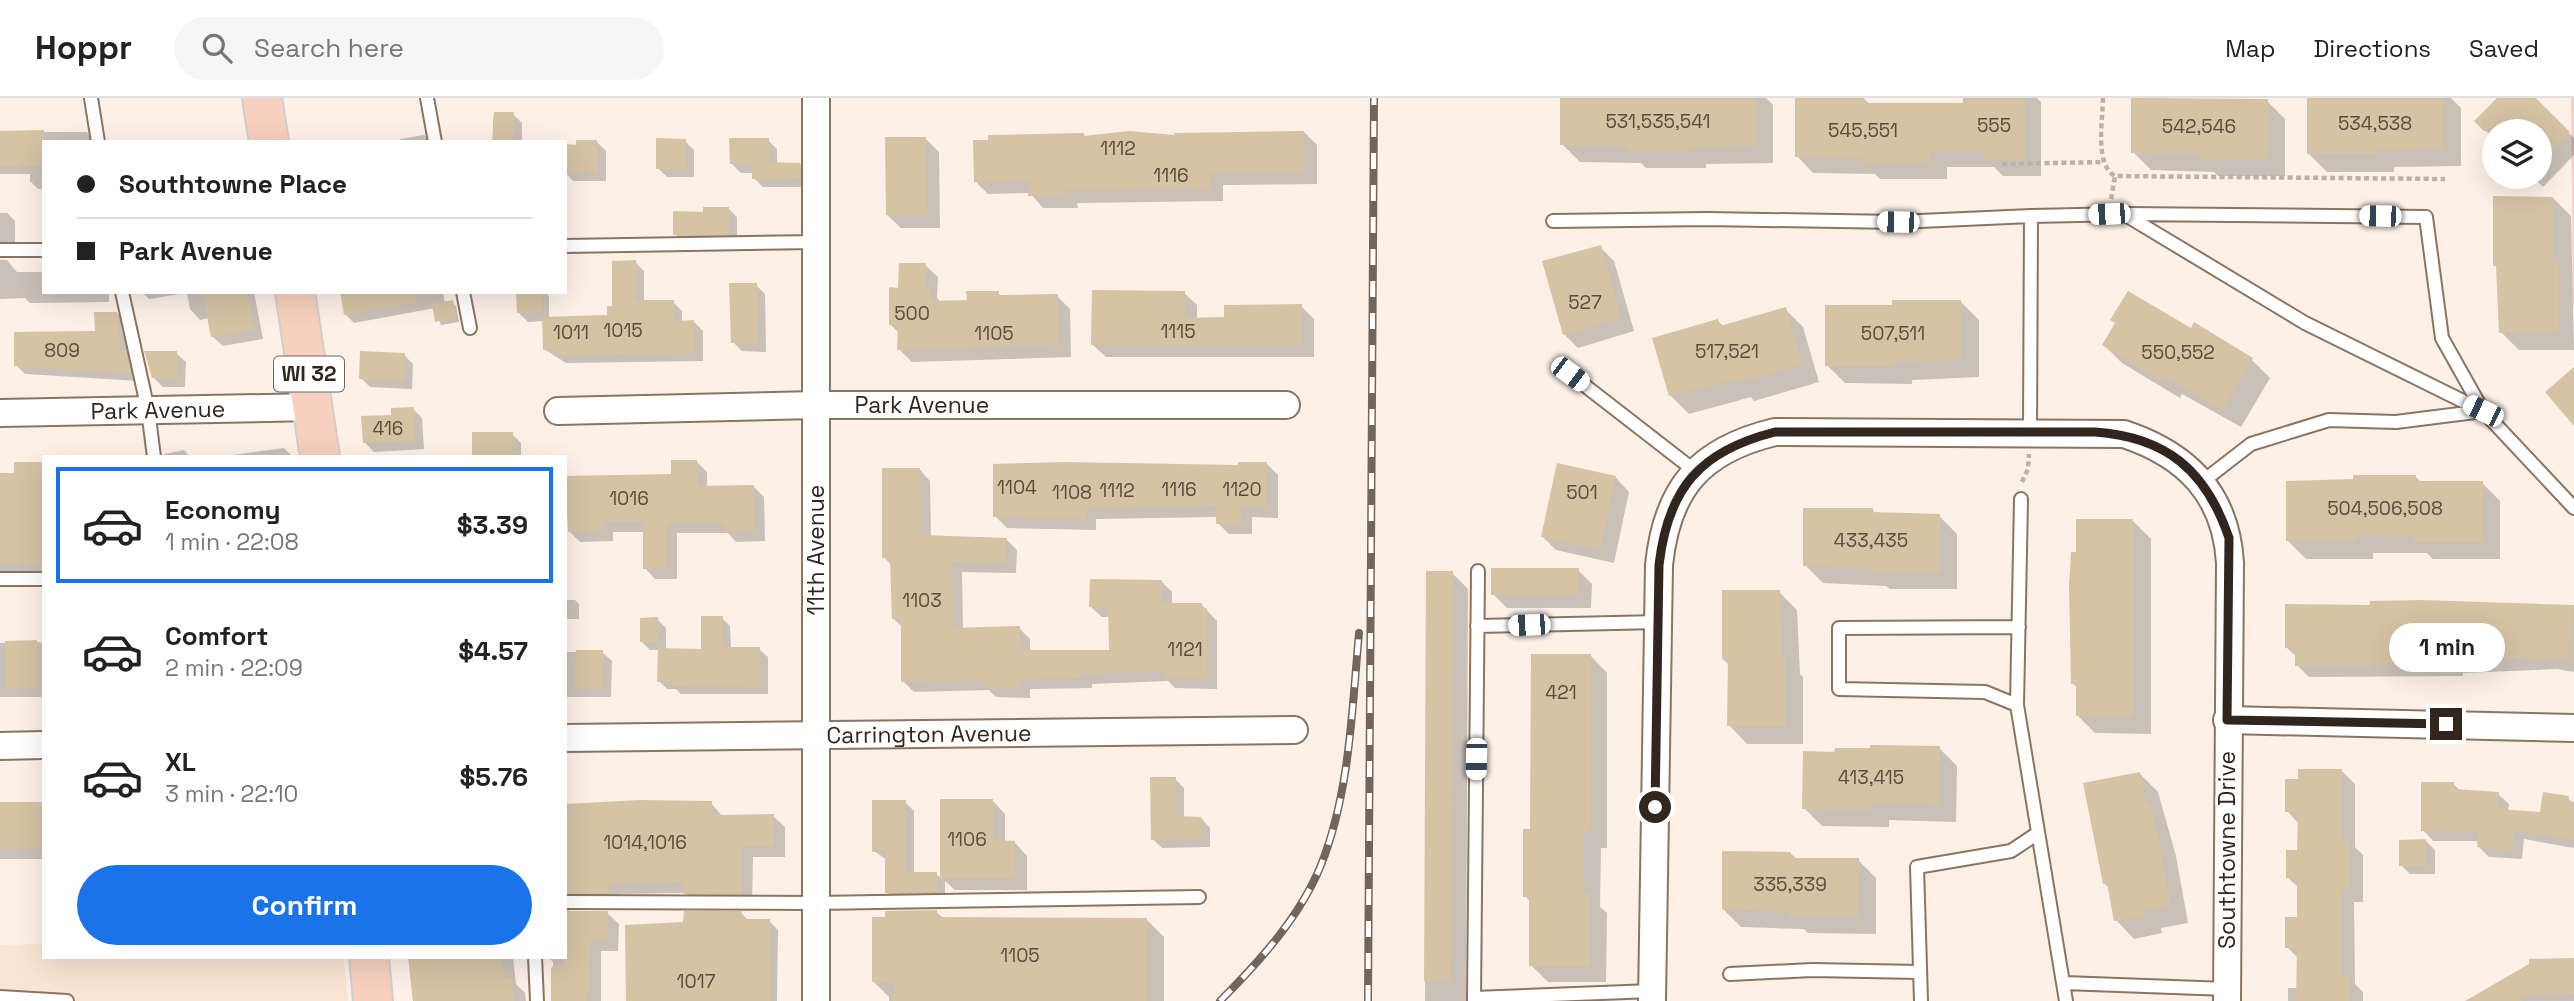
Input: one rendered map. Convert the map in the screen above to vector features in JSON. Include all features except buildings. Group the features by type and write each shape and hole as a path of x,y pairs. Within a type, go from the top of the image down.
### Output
{"main road":[{"path":"262,98 269,140"},
{"name":"WI 32","path":"295,294 315,407 320,455"},
{"path":"369,959 373,1001"}],"street":[{"name":"11th Avenue","path":"816,98 816,1001"},
{"name":"Park Avenue","path":"558,411 816,405 1286,405"},
{"name":"Park Avenue","path":"0,413 315,407"},
{"name":"Southtowne Drive","path":"1652,996 1663,531 1677,497 1695,471 1714,455 1744,439 1775,432 2124,434 2156,445 2179,459 2202,482 2220,511 2229,538 2227,995"},
{"path":"2227,720 2574,728"},
{"name":"Carrington Avenue","path":"567,738 1294,730"},
{"path":"0,746 42,745"}],"lane":[{"path":"91,98 97,140"},
{"path":"427,98 435,140"},
{"path":"2124,214 2305,323 2483,411"},
{"path":"1553,221 1707,219 1898,222 2124,214 2426,217 2442,338 2483,411 2574,508"},
{"path":"2030,432 2031,216"},
{"path":"567,246 816,242"},
{"path":"0,250 42,250"},
{"path":"122,294 148,410 154,455"},
{"path":"463,294 470,328"},
{"path":"1570,374 1695,471"},
{"path":"2202,482 2250,444 2329,420 2396,422 2483,411"},
{"path":"2021,499 2017,705 2066,1001"},
{"path":"1478,571 1474,999 1652,996"},
{"path":"0,579 42,579"},
{"path":"1477,626 1659,622"},
{"path":"2017,705 1985,692 1839,689 1839,628 2019,627"},
{"path":"1921,1001 1917,867 2011,851 2038,833"},
{"path":"567,902 816,904 1199,897"},
{"path":"535,959 537,1001"},
{"path":"1730,974 1812,970 1920,972"},
{"path":"2064,983 2227,995"},
{"path":"0,998 67,1001"}],"path":[{"path":"2103,98 2103,162 2108,172 2115,176 2445,179"},
{"path":"2002,164 2103,162"},
{"path":"2021,499 2022,480 2028,469 2030,432"}],"shaded area":[{"path":"42,944 42,959 344,959 348,1001 0,1001 0,945"}],"green space":[{"path":"2571,98 2574,98 2574,307 2573,306"}],"railway":[{"path":"1368,1001 1374,98"},
{"path":"1220,1001 1264,955 1290,921 1321,865 1331,837 1344,780 1359,633"}],"route":[{"path":"1655,807 1659,565 1663,531 1677,497 1695,471 1714,455 1744,439 1775,432 2095,432 2124,434 2156,445 2179,459 2202,482 2220,511 2229,538 2227,720 2446,724"}]}
